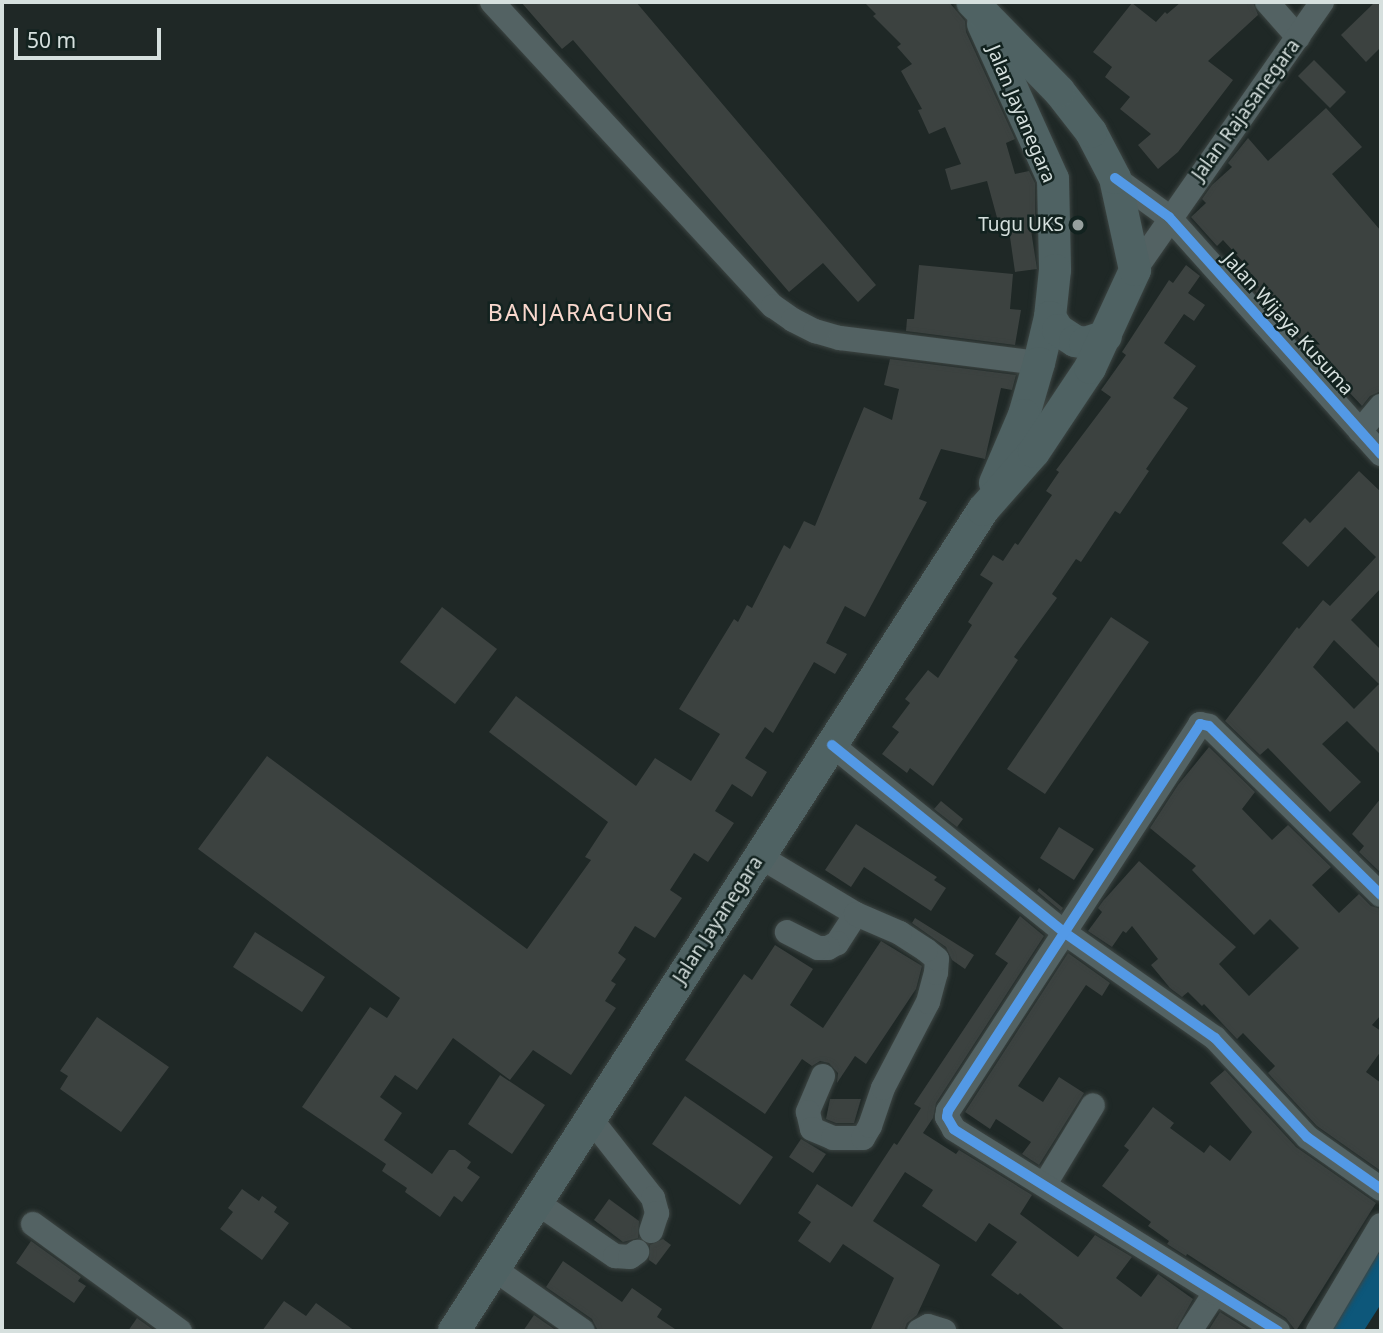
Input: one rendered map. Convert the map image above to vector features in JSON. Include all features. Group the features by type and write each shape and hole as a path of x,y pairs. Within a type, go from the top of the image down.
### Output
{"main road":[{"name":"Jalan Jayanegara","path":"973,2 1053,179 1055,270 1050,317 1024,415 983,510"},
{"name":"Jalan Jayanegara","path":"454,1331 983,510 1034,452 1090,368 1135,270 1115,178 1091,132 1059,91 973,2"},
{"path":"1041,152 1049,138 1069,130 1091,132"},
{"path":"1050,317 1058,330 1075,341 1085,342 1106,336"}],"street":[{"path":"492,2 773,306 793,320 815,331 839,338 1039,363"},
{"path":"1267,2 1298,37"},
{"name":"Jalan Rajasanegara","path":"1135,270 1169,217 1322,2"},
{"name":"Jalan Wijaya Kusuma","path":"1115,178 1169,217 1381,454"},
{"path":"1360,431 1381,407"},
{"path":"1278,1331 954,1129 947,1117 948,1111 1197,728 1204,723 1381,895"},
{"path":"832,746 1065,933 1215,1038 1307,1137 1381,1189"},
{"path":"758,856 856,914 900,933 937,959 928,1002 883,1088 866,1135 833,1138 812,1129 808,1112 822,1076"},
{"path":"787,932 818,948 828,948 837,943 856,914"},
{"path":"1045,1184 1093,1105"},
{"path":"590,1118 653,1198 657,1213 651,1231"},
{"path":"536,1202 615,1256 630,1256 637,1252"},
{"path":"33,1224 180,1331"},
{"path":"1318,1331 1381,1225"},
{"path":"494,1269 583,1331"},
{"path":"1190,1331 1215,1293"},
{"path":"919,1331 928,1326 944,1331"}],"building":[{"path":"521,2 636,2 876,285 858,302 823,263 789,292 573,40 562,49"},
{"path":"864,2 949,2 965,21 966,32 1015,139 1006,143 1015,174 1029,171 1035,183 1035,216 1029,217 1037,269 1015,272 1008,223 999,225 987,181 951,190 945,169 961,164 945,127 929,134 918,110 922,109 901,71 912,64 897,47 901,44 873,16 876,14"},
{"path":"1181,2 1253,2 1258,15 1208,61 1233,80 1178,152 1158,169 1138,145 1151,134 1120,109 1130,97 1105,77 1112,67 1093,52 1132,3 1156,22 1165,12 1167,14"},
{"path":"1375,2 1381,2 1381,47 1366,62 1341,35"},
{"path":"1314,60 1346,92 1330,108 1298,76"},
{"path":"1326,108 1362,147 1332,174 1381,231 1381,391 1370,396 1362,406 1255,291 1259,287 1240,267 1244,263 1223,240 1217,246 1191,217 1206,203 1202,199 1212,185 1232,167 1228,163 1248,138 1268,161"},
{"path":"919,265 1013,274 1010,309 1021,310 1015,345 906,331 907,319 914,319"},
{"path":"1186,265 1200,276 1188,293 1205,305 1194,321 1184,314 1164,343 1196,366 1173,398 1188,408 1146,469 1149,471 1120,514 1115,511 1081,562 1076,559 1052,594 1057,598 1014,657 1018,660 933,786 910,768 907,773 882,754 899,732 892,727 910,703 905,699 928,670 938,678 972,625 968,622 993,583 980,575 993,555 1003,561 1015,543 1018,545 1052,495 1046,491 1059,472 1056,470 1111,397 1101,390 1126,355 1122,352 1169,280 1173,283"},
{"path":"890,359 1016,375 1012,390 1001,388 985,459 941,449 919,499 927,502 865,617 845,606 826,643 847,654 835,674 814,662 773,733 765,727 745,758 767,772 752,797 732,784 715,811 734,823 708,862 694,853 670,890 682,898 655,938 635,926 618,953 626,959 611,981 616,984 605,1001 616,1008 571,1075 533,1050 510,1080 453,1038 417,1090 395,1075 380,1097 402,1113 384,1140 432,1174 449,1150 455,1150 471,1162 467,1168 480,1177 462,1202 454,1196 440,1217 405,1192 407,1188 382,1171 386,1164 302,1107 370,1007 387,1018 400,998 198,849 267,756 527,949 591,860 585,857 608,822 489,732 516,696 636,786 655,758 691,781 720,734 679,709 734,619 738,622 747,605 752,608 784,545 790,549 804,521 815,526 864,407 892,420 899,389 884,385"},
{"path":"1359,471 1381,492 1381,588 1351,620 1381,650 1381,755 1347,721 1322,744 1361,782 1330,812 1268,748 1260,755 1225,721 1297,627 1299,629 1323,600 1330,606 1376,557 1345,527 1308,567 1282,543 1305,518 1310,523","holes":["1334,640 1379,684 1354,709 1313,667"]},
{"path":"442,607 497,649 455,704 400,662"},
{"path":"1111,617 1149,642 1045,794 1007,769"},
{"path":"1209,747 1255,792 1242,809 1272,840 1288,825 1331,867 1312,885 1339,913 1359,894 1371,906 1381,909 1381,1015 1372,1025 1381,1031 1381,1051 1366,1072 1381,1083 1381,1171 1317,1126 1268,1073 1275,1066 1243,1033 1237,1039 1204,1004 1202,1006 1188,992 1182,997 1170,988 1151,965 1158,959 1132,926 1126,933 1123,931 1112,947 1088,931 1102,912 1098,908 1103,901 1139,861 1236,947 1219,964 1249,996 1299,948 1270,919 1254,935 1192,870 1196,866 1150,828 1178,785"},
{"path":"1381,798 1381,873 1359,852 1364,846 1352,834"},
{"path":"941,801 963,819 957,827 934,809"},
{"path":"856,824 937,877 934,880 946,888 931,911 864,867 851,887 825,870"},
{"path":"1059,827 1094,849 1074,880 1040,858"},
{"path":"1039,888 1063,908 1061,911 1037,891"},
{"path":"1020,916 1044,936 936,1103 933,1118 923,1133 956,1154 959,1150 1032,1195 1020,1214 1078,1257 1095,1235 1132,1257 1116,1278 1141,1297 1158,1274 1193,1299 1175,1331 1066,1331 1020,1293 1018,1295 991,1275 1017,1242 989,1223 976,1242 922,1206 933,1190 905,1172 873,1221 940,1265 917,1315 907,1323 904,1331 870,1331 894,1278 843,1244 830,1263 798,1241 811,1222 798,1213 817,1184 852,1207 894,1143 897,1145 921,1108 914,1104 1008,963 995,954"},
{"path":"915,918 974,955 965,969 952,960 946,947 912,923"},
{"path":"255,932 325,977 302,1012 233,967"},
{"path":"881,941 922,966 916,989 866,1064 855,1056 837,1083 838,1073 829,1063 820,1061 812,1066 802,1059 765,1114 685,1060 744,974 752,980 775,945 813,969 790,1005 823,1028"},
{"path":"1068,953 1110,983 1102,996 1086,985 1018,1086 1043,1102 1059,1077 1084,1093 1039,1165 1022,1154 1031,1142 996,1119 990,1129 965,1112"},
{"path":"97,1017 169,1067 121,1132 60,1089 68,1076 60,1071"},
{"path":"1225,1070 1296,1147 1376,1203 1296,1331 1286,1318 1167,1244 1169,1241 1148,1226 1151,1222 1102,1186 1129,1150 1124,1146 1153,1107 1174,1123 1170,1128 1204,1153 1210,1145 1230,1161 1252,1132 1210,1083"},
{"path":"500,1075 545,1105 512,1154 468,1124"},
{"path":"685,1096 773,1157 740,1205 652,1144"},
{"path":"830,1099 861,1099 854,1123 836,1123 826,1119"},
{"path":"801,1139 826,1154 813,1173 789,1157"},
{"path":"242,1189 259,1201 262,1196 277,1207 274,1212 289,1223 262,1260 220,1229 233,1212 228,1208"},
{"path":"609,1199 639,1221 638,1238 623,1242 594,1220"},
{"path":"663,1239 671,1245 656,1265 649,1260 650,1245"},
{"path":"31,1241 81,1277 78,1281 86,1286 74,1303 16,1263"},
{"path":"563,1261 622,1302 632,1288 662,1309 657,1317 678,1331 598,1331 592,1319 546,1287"},
{"path":"284,1301 306,1316 316,1303 355,1331 262,1331"},
{"path":"1220,1312 1250,1331 1208,1331"},
{"path":"534,1315 557,1331 523,1331"},
{"path":"137,1318 155,1331 128,1331"}],"waterway":[{"path":"1342,1331 1381,1270"}],"cycle path":[{"path":"1115,178 1169,217 1381,454"},
{"path":"1278,1331 954,1129 947,1117 948,1111 1200,724 1209,726 1381,895"},
{"path":"832,745 1065,933 1215,1038 1307,1137 1381,1189"}],"place":[{"name":"Tugu UKS","path":"1078,225"}],"district":[{"name":"BANJARAGUNG","path":"581,312"}]}
